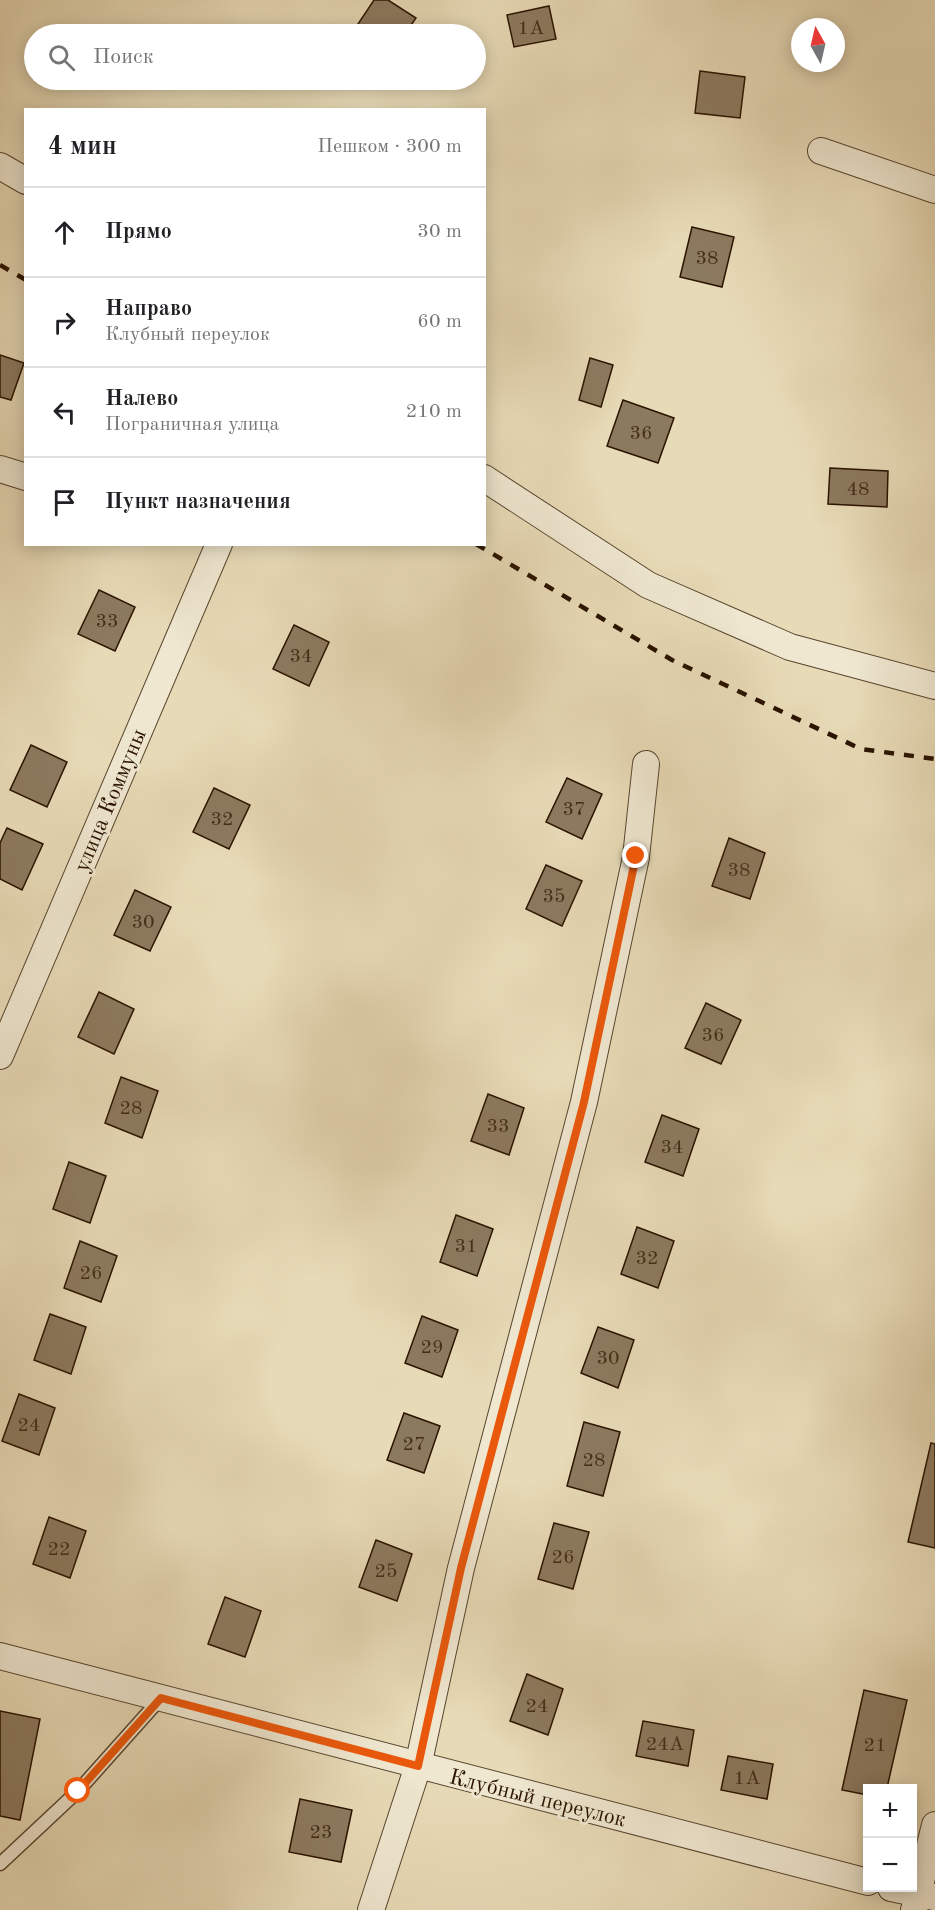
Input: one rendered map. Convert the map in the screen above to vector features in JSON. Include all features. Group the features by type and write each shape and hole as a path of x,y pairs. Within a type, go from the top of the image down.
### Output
{"street":[{"path":"821,151 935,190"},
{"path":"0,166 24,180"},
{"path":"0,469 24,476"},
{"path":"486,479 648,585 790,647 935,686"},
{"name":"улица Коммуны","path":"0,1056 218,546"},
{"path":"371,1910 418,1766 461,1568 584,1102 636,856 646,764"},
{"name":"Клубный переулок","path":"0,1656 863,1881"},
{"path":"902,1892 922,1901 935,1825"}],"lane":[{"path":"0,1864 78,1791 161,1698"}],"building":[{"path":"374,0 388,0 416,18 412,24 358,24"},
{"path":"549,6 556,39 514,47 507,15"},
{"path":"700,71 745,77 740,118 695,113"},
{"path":"692,227 734,237 722,287 680,277"},
{"path":"0,355 24,363 11,400 0,397"},
{"path":"590,358 613,365 601,407 579,400"},
{"path":"623,400 674,418 658,463 607,446"},
{"path":"830,468 888,471 887,507 828,504"},
{"path":"99,590 135,607 115,651 78,634"},
{"path":"294,625 329,642 309,686 273,669"},
{"path":"31,745 67,762 47,807 10,790"},
{"path":"567,778 602,794 582,839 546,822"},
{"path":"214,788 250,805 229,849 193,832"},
{"path":"7,828 43,844 22,890 0,879 0,843"},
{"path":"729,838 765,853 750,899 712,886"},
{"path":"546,865 582,881 562,926 526,909"},
{"path":"135,890 171,907 150,951 114,935"},
{"path":"99,992 134,1009 114,1054 78,1037"},
{"path":"706,1003 741,1020 721,1064 685,1048"},
{"path":"121,1077 158,1091 142,1138 105,1123"},
{"path":"488,1094 524,1108 509,1155 471,1141"},
{"path":"662,1115 699,1129 683,1176 645,1162"},
{"path":"69,1162 106,1176 90,1223 53,1209"},
{"path":"456,1215 493,1229 477,1276 440,1262"},
{"path":"637,1227 674,1241 658,1288 621,1274"},
{"path":"80,1241 117,1256 101,1302 64,1288"},
{"path":"50,1314 86,1327 71,1374 34,1360"},
{"path":"422,1316 458,1330 442,1377 405,1363"},
{"path":"598,1327 634,1340 618,1388 581,1373"},
{"path":"19,1394 55,1408 39,1455 2,1441"},
{"path":"404,1413 440,1426 424,1473 387,1460"},
{"path":"584,1422 620,1432 603,1496 567,1486"},
{"path":"931,1443 935,1444 935,1548 908,1542"},
{"path":"49,1517 86,1531 70,1578 33,1564"},
{"path":"554,1523 589,1532 573,1589 538,1579"},
{"path":"376,1540 412,1554 397,1601 359,1587"},
{"path":"225,1597 261,1611 245,1657 208,1644"},
{"path":"527,1674 563,1689 548,1735 510,1721"},
{"path":"864,1690 907,1700 888,1784 863,1784 863,1794 842,1790"},
{"path":"0,1711 40,1719 20,1820 0,1816"},
{"path":"643,1721 694,1730 688,1766 636,1756"},
{"path":"728,1756 773,1764 767,1799 721,1790"},
{"path":"300,1799 352,1810 341,1862 289,1852"}],"railway":[{"path":"0,265 24,279"},
{"path":"479,546 672,660 861,749 935,759"}],"route":[{"path":"78,1791 161,1698 418,1766 461,1568 584,1102 636,856"}]}
